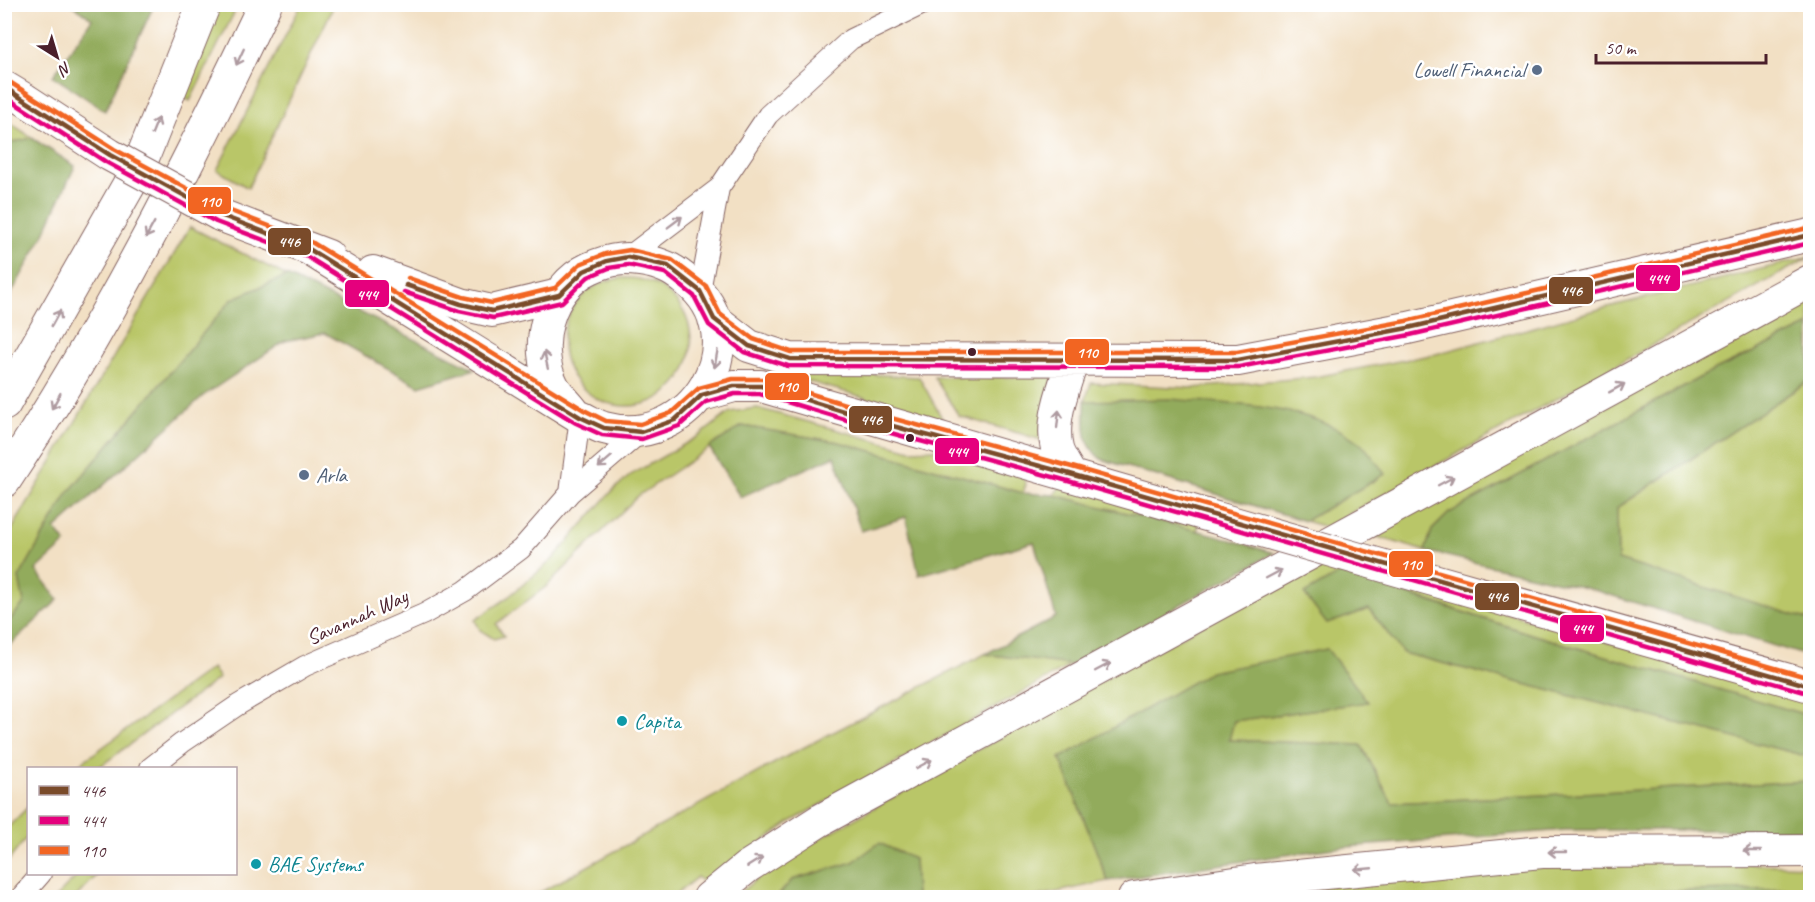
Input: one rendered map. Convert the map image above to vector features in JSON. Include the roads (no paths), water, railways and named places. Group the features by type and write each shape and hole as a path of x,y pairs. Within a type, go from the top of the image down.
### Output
{"highway":[{"path":"4,404 138,169 204,4"},
{"path":"4,481 51,410 200,140 265,4"}],"main road":[{"path":"14,93 110,155 220,215 309,249 461,304 492,311 559,295"},
{"path":"714,319 749,346 790,359 1238,360 1408,328 1810,235"},
{"path":"309,249 576,414 604,428 641,432 675,420 702,395 714,372 718,346 714,319 699,291 668,266 628,258 608,261 584,271 559,295 546,324 544,356 553,386 576,414"},
{"path":"709,897 747,867 819,821 1810,281"},
{"path":"1070,474 1057,448 1057,420 1064,386 1073,360"},
{"path":"702,395 734,386 761,386 889,425 1070,474 1220,519 1810,686"},
{"path":"1134,897 1255,880 1542,852 1810,851"}],"street":[{"path":"628,258 719,188 768,115 851,39 923,4"},
{"path":"699,291 719,188"},
{"path":"570,493 576,414"},
{"name":"Savannah Way","path":"151,767 238,705 296,671 424,614 465,591 521,549 570,493 641,432"},
{"path":"20,897 39,875"}],"place":[{"name":"Lowell Financial","path":"1537,70"},
{"name":"Arla","path":"304,475"},
{"name":"Capita","path":"622,721"},
{"name":"BAE Systems","path":"256,864"}]}
